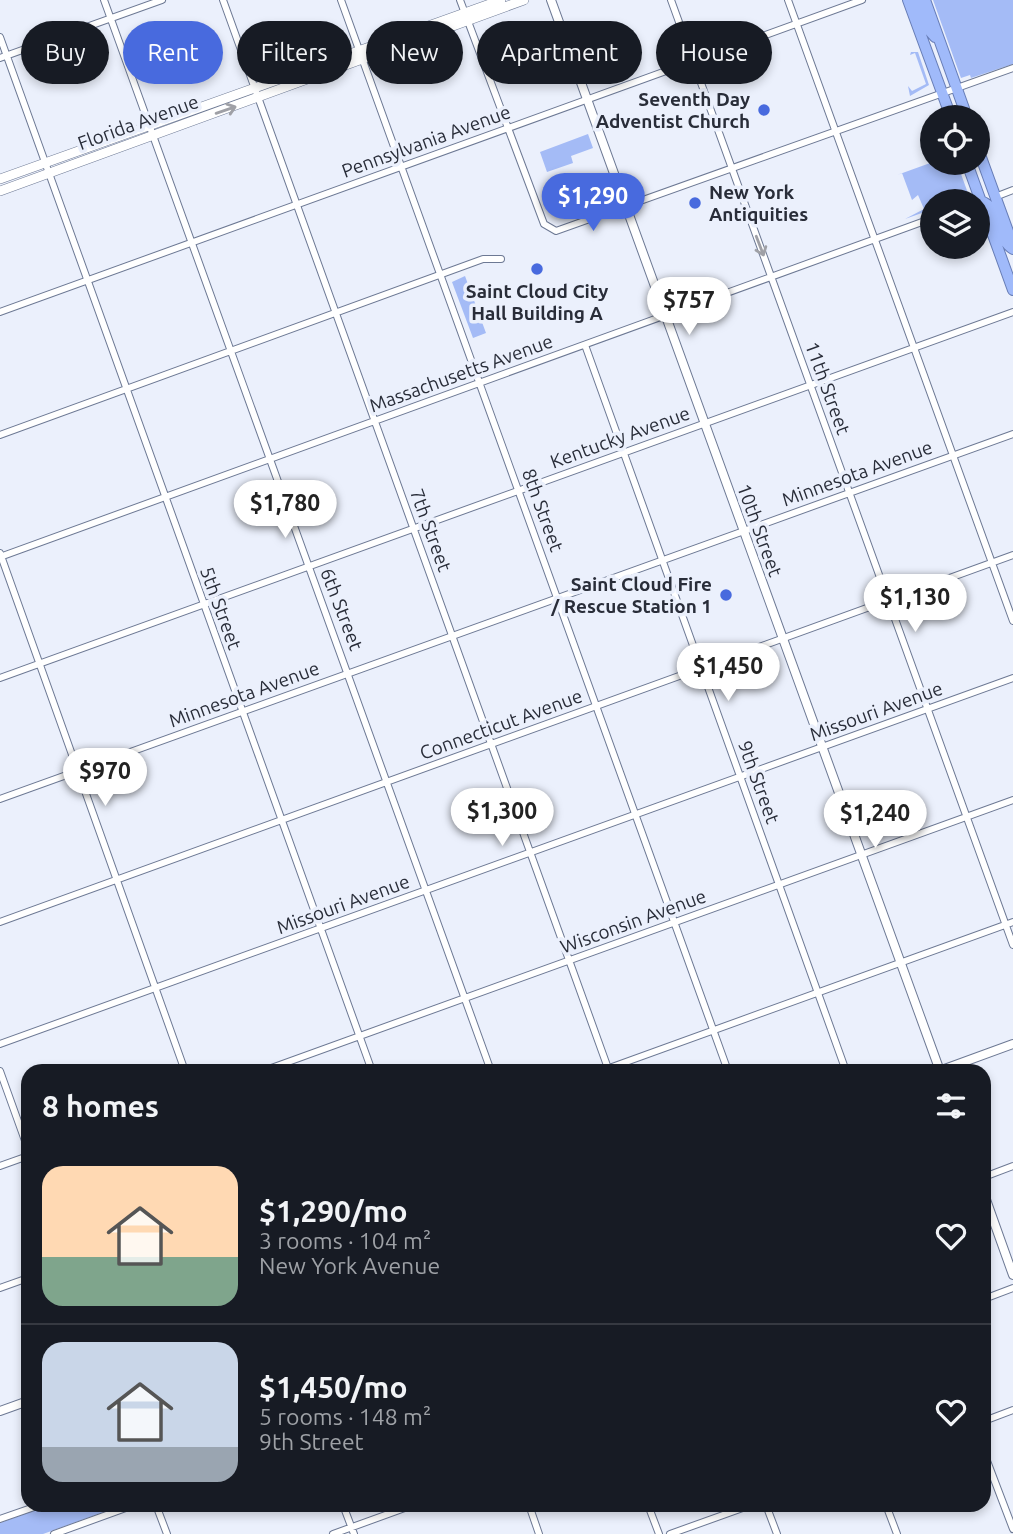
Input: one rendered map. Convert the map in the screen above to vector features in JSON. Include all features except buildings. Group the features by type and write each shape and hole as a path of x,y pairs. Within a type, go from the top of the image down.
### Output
{"highway":[{"path":"908,0 946,105"},
{"path":"917,0 927,28 940,41"},
{"path":"925,0 963,105"},
{"path":"978,175 984,190 995,197"},
{"path":"987,175 1013,247"},
{"path":"990,208 1005,244 1013,247"},
{"path":"990,228 1013,290"},
{"path":"1001,257 1010,262 1013,272"}],"main road":[{"name":"Florida Avenue","path":"0,179 359,48 501,0"},
{"name":"Florida Avenue","path":"0,191 524,0"}],"street":[{"name":"6th Street","path":"104,0 488,1064"},
{"path":"3,57 162,0"},
{"name":"7th Street","path":"223,0 531,852 604,1064"},
{"name":"8th Street","path":"341,0 725,1064"},
{"path":"460,0 544,223 556,231 1013,68"},
{"name":"10th Street","path":"551,0 936,1064"},
{"name":"11th Street","path":"671,0 679,21"},
{"path":"788,0 1013,621"},
{"name":"Pennsylvania Avenue","path":"772,32 862,0"},
{"name":"5th Street","path":"0,37 3,57 45,162 370,1064"},
{"name":"Pennsylvania Avenue","path":"0,312 656,74"},
{"name":"11th Street","path":"701,84 967,817 1009,923 1013,945"},
{"path":"995,197 1013,190"},
{"name":"Massachusetts Avenue","path":"0,555 920,223"},
{"path":"0,435 483,259 501,259"},
{"name":"Kentucky Avenue","path":"0,678 1013,312"},
{"name":"9th Street","path":"585,345 844,1064"},
{"name":"Minnesota Avenue","path":"0,799 1013,434"},
{"path":"0,555 182,1064"},
{"name":"Connecticut Avenue","path":"0,922 1013,555"},
{"name":"Missouri Avenue","path":"0,1044 1013,678"},
{"name":"Wisconsin Avenue","path":"283,1064 1013,800"},
{"path":"622,1064 1009,923"},
{"path":"958,1064 1013,1044"},
{"path":"0,1071 21,1130"},
{"path":"0,1166 21,1158"},
{"path":"991,1174 1013,1166"},
{"path":"991,1214 1013,1275"},
{"path":"0,1288 21,1280"},
{"path":"991,1297 1013,1289"},
{"path":"0,1411 21,1404"},
{"path":"991,1418 1013,1410"},
{"path":"991,1471 1013,1530 1008,1534"},
{"path":"0,1520 21,1512"},
{"path":"54,1534 115,1512"},
{"path":"159,1512 167,1534"},
{"path":"345,1512 352,1531"},
{"path":"332,1534 352,1531 396,1512"},
{"path":"531,1512 539,1534"},
{"path":"651,1512 659,1534"},
{"path":"670,1534 731,1512"},
{"path":"769,1512 777,1534"},
{"path":"889,1512 897,1534"}],"shaded area":[{"path":"933,0 1013,0 1013,64 971,78 970,75 961,78"},
{"path":"911,52 918,52 929,85 910,96 908,86 912,91 926,84 915,53 910,55"},
{"path":"588,134 593,148 571,156 573,163 547,172 540,152"},
{"path":"920,167 920,175 961,175 966,189 920,189 920,200 918,195 912,200 902,173"},
{"path":"465,276 486,333 473,338 452,282"},
{"path":"30,1512 104,1512 43,1534 0,1534 0,1523"}],"place":[{"name":"Seventh Day Adventist Church","path":"764,110"},
{"name":"New York Antiquities","path":"695,203"},
{"name":"Saint Cloud City Hall Building A","path":"537,269"},
{"name":"Saint Cloud Fire / Rescue Station 1","path":"726,595"}]}
